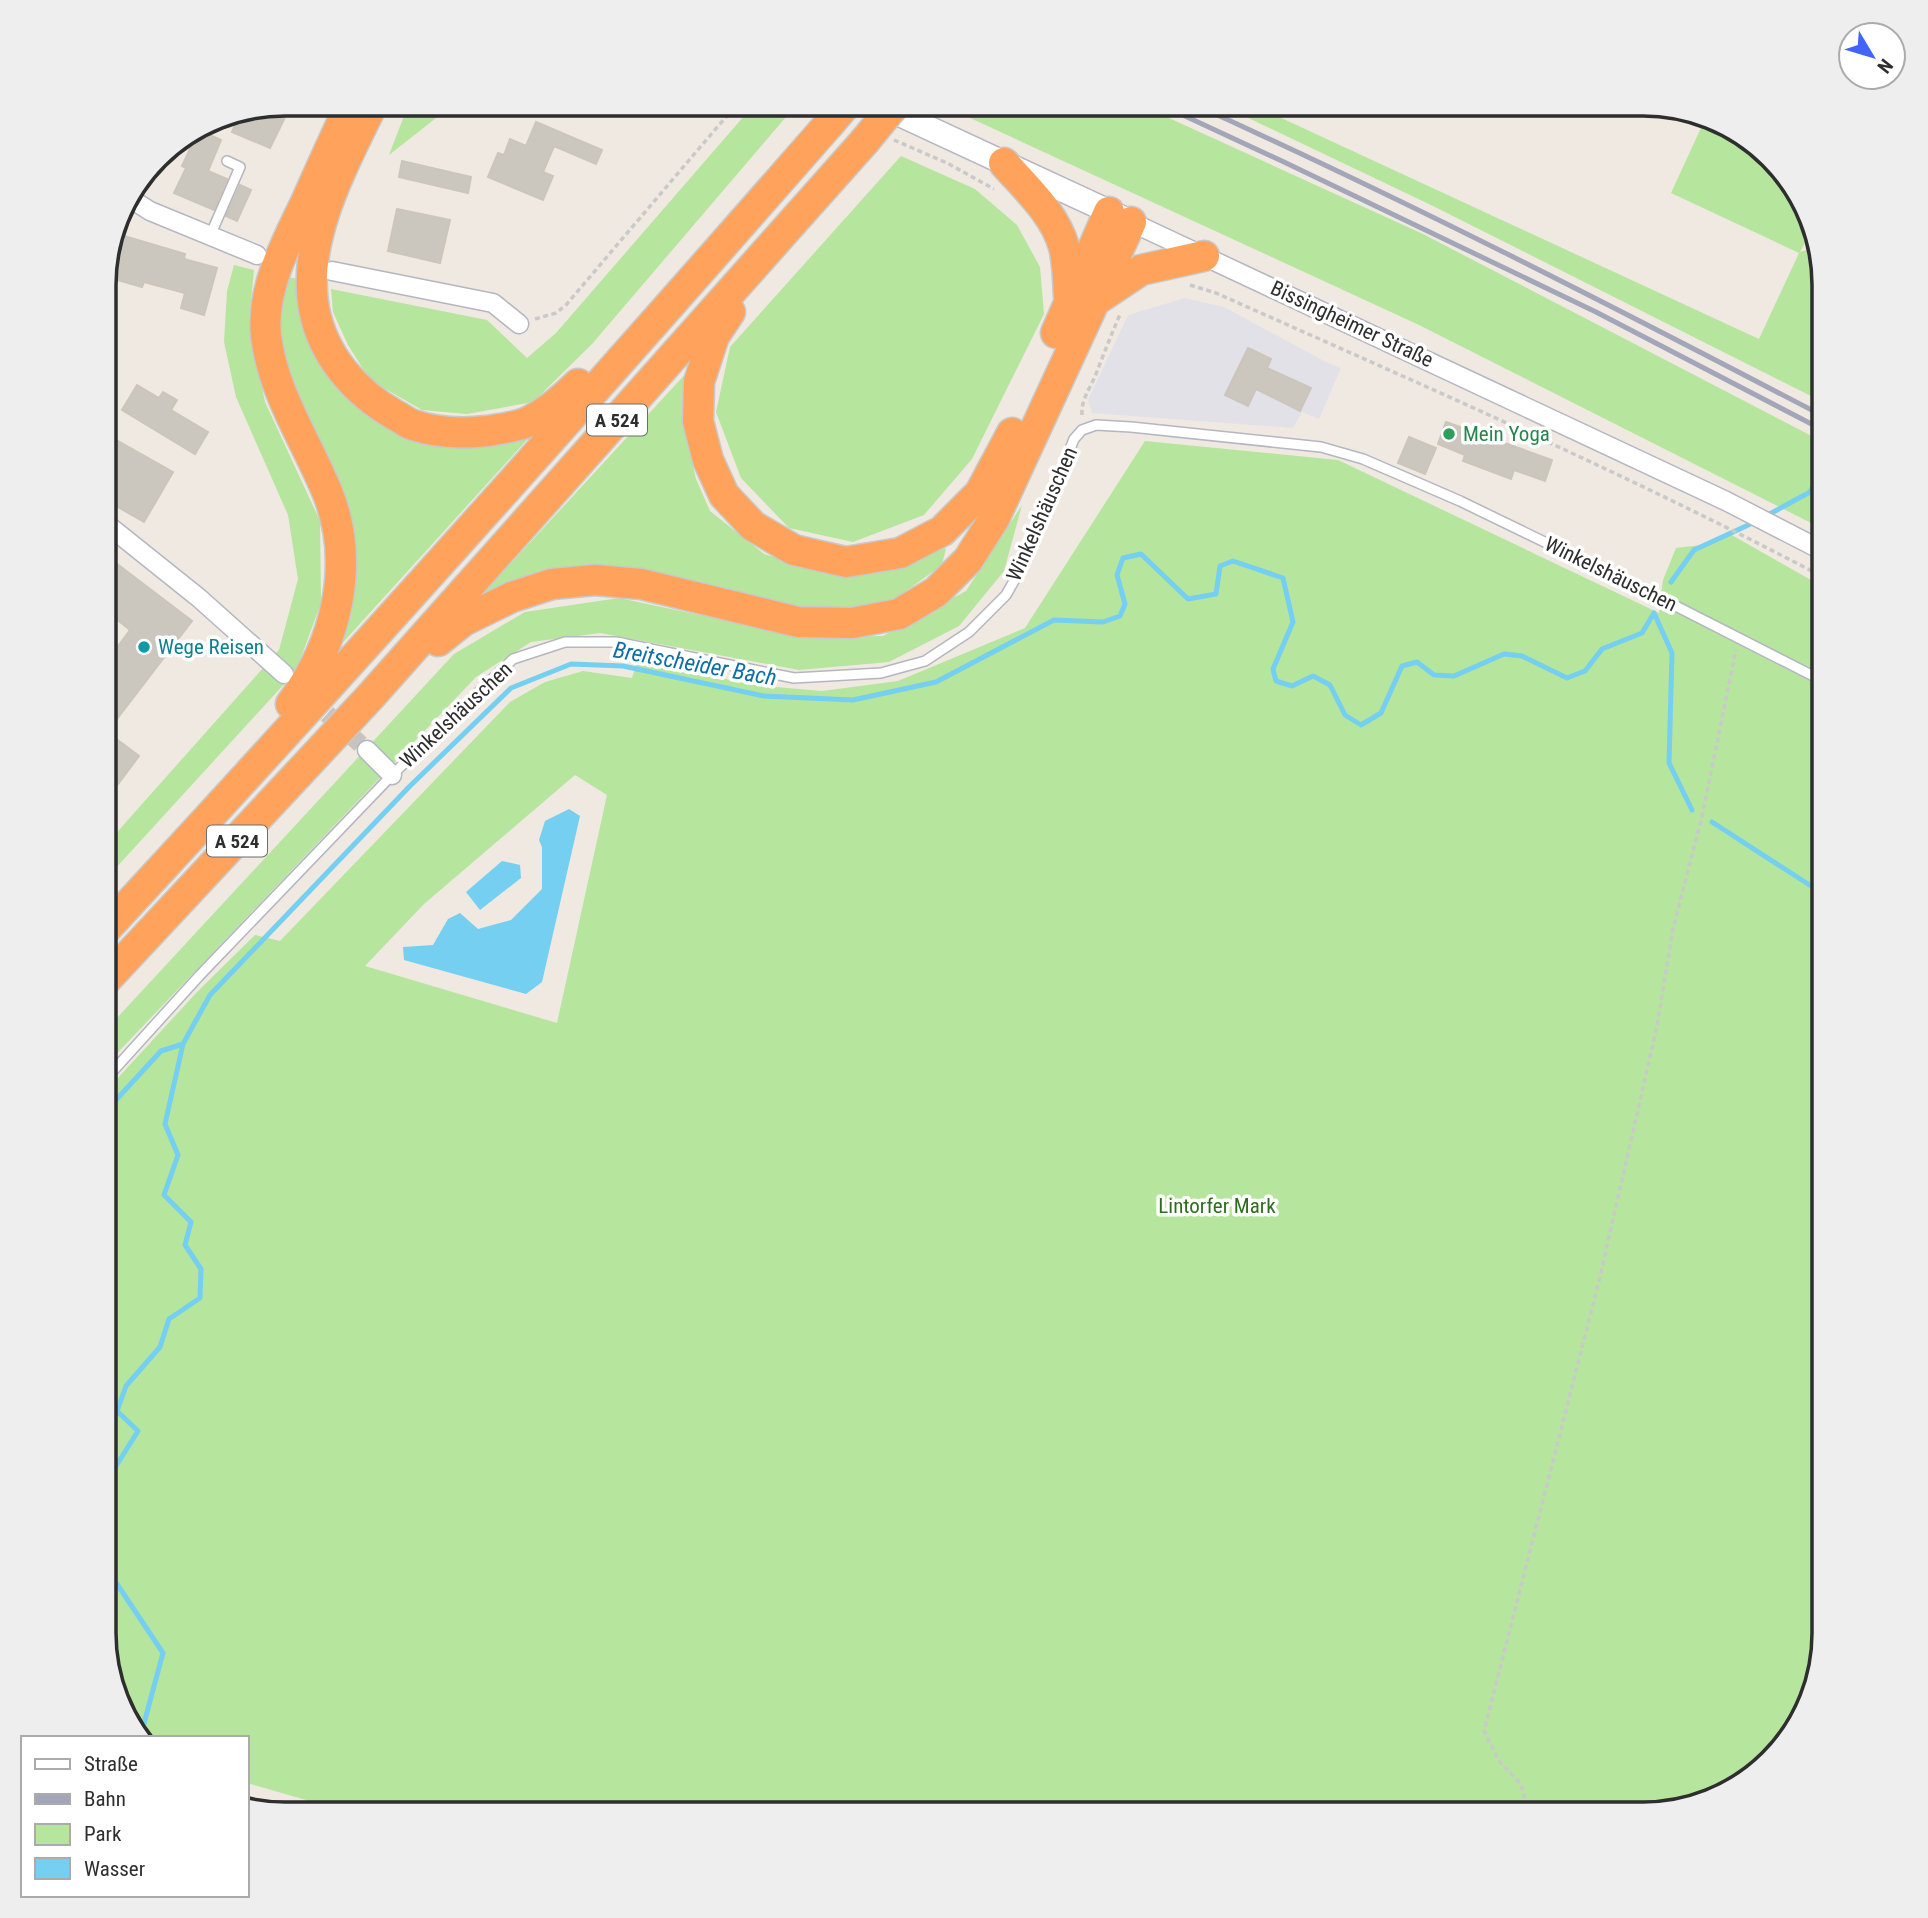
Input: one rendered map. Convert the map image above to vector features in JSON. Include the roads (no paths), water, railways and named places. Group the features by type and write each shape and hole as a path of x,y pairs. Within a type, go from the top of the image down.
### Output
{"highway":[{"path":"214,812 217,787 292,702 313,672 328,640 339,599 341,543 329,496 277,384 266,335 270,289 281,255 345,116"},
{"path":"367,116 328,201 318,232 313,268 314,309 327,347 346,378 376,404 412,425 460,434 526,423 560,403 636,323 663,314"},
{"name":"A 524","path":"116,918 663,314 836,116"},
{"name":"A 524","path":"116,969 370,698 874,138 888,116"},
{"path":"874,138 836,191 738,301 713,336 699,382 698,421 708,460 724,495 753,526 794,550 846,562 900,553 942,531 980,493 1005,451 1081,303 1141,270 1204,256"},
{"path":"1004,163 1042,206 1056,228 1081,303"},
{"path":"370,698 463,621 512,597 552,584 595,580 641,584 798,622 852,623 899,614 936,592 968,560 994,519 1081,303 1120,217"}],"street":[{"name":"Bissingheimer Straße","path":"903,116 1726,501 1812,545"},
{"path":"137,203 150,211 257,255"},
{"path":"332,271 493,303 519,324"},
{"path":"116,532 199,598 284,674"},
{"path":"367,750 392,775"}],"lane":[{"path":"210,236 240,167 227,161"},
{"name":"Winkelshäuschen","path":"116,1068 200,975 392,775 513,659 565,642 617,642 794,678 881,673 925,661 969,632 1006,595 1027,558 1074,439 1082,430 1096,425 1321,447 1363,459 1460,501 1663,599 1812,675"}],"water":[{"path":"569,809 580,816 542,982 526,994 404,960 403,947 433,945 448,919 460,913 478,929 511,920 542,889 542,847 539,840 545,821"},
{"path":"502,861 520,865 521,878 480,910 466,892"}],"waterway":[{"name":"Breitscheider Bach","path":"1766,516 1810,492 1812,488"},
{"name":"Breitscheider Bach","path":"1671,582 1694,550 1757,521"},
{"name":"Breitscheider Bach","path":"116,1466 138,1431 117,1411 126,1386 160,1347 169,1319 200,1298 201,1269 185,1245 191,1222 164,1195 178,1155 165,1124 183,1044 210,995 409,787 511,688 571,664 623,666 764,696 853,700 936,682 1054,620 1103,622 1120,616 1125,604 1117,575 1123,558 1141,554 1188,599 1216,594 1220,566 1233,561 1283,578 1293,622 1273,669 1276,681 1292,686 1313,676 1330,685 1345,715 1361,725 1381,713 1402,666 1417,662 1434,675 1454,676 1504,654 1522,656 1567,678 1585,671 1602,649 1642,633 1654,613"},
{"path":"1654,613 1672,653 1669,763 1692,810"},
{"path":"1712,822 1812,887"},
{"path":"116,1100 161,1051 183,1044"},
{"path":"116,1582 163,1653 143,1727"}],"tunnel":[{"path":"307,696 367,750"}],"railway":[{"path":"1185,116 1596,312 1812,424"},
{"path":"1219,116 1431,216 1812,410"}],"place":[{"name":"Mein Yoga","path":"1449,434"},
{"name":"Wege Reisen","path":"144,647"}],"park label":[{"name":"Lintorfer Mark","path":"1217,1206"}]}
